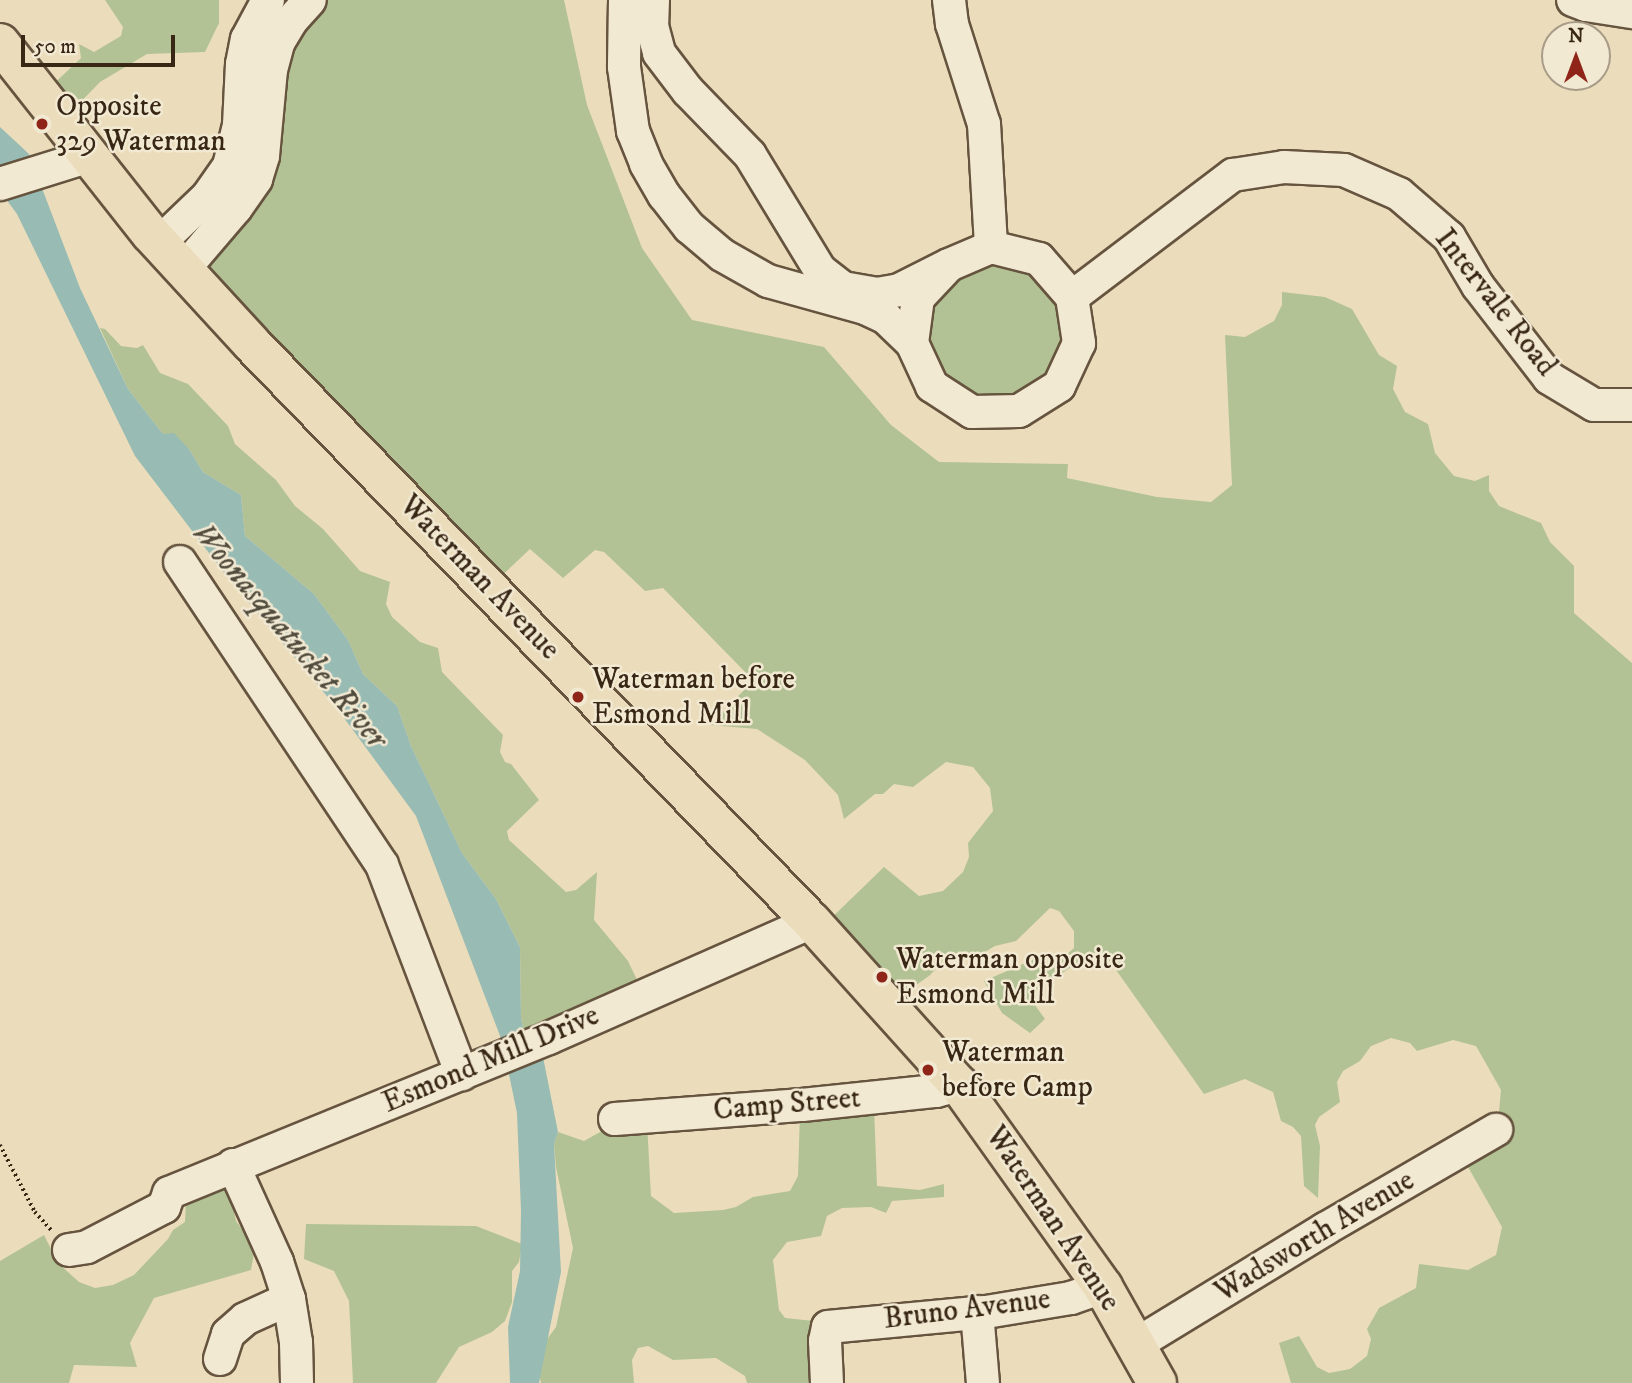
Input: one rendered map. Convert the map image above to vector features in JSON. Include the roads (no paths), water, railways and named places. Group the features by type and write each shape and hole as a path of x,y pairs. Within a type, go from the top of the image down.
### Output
{"main road":[{"name":"Waterman Avenue","path":"0,43 172,256 252,344 812,922 959,1085 1103,1287 1157,1383"}],"street":[{"path":"172,256 229,166 239,125 242,64 247,39 268,0"},
{"path":"172,256 236,208 256,179 263,156 271,70 278,43 291,21 310,0"},
{"path":"949,0 952,24 984,124 991,247"},
{"path":"1573,0 1586,5 1632,12"},
{"path":"639,2 652,26 659,53 688,91 750,155 820,270 843,288 877,295 899,290 991,247 1039,259 1072,296 1079,343 1059,386 1019,411 972,412 932,386 912,343 886,318 865,308 768,281 722,255 689,227 664,195 646,164 633,131 624,67 639,2"},
{"path":"0,184 90,156"},
{"name":"Intervale Road","path":"1072,296 1233,175 1284,167 1344,170 1399,194 1449,237 1478,286 1549,378 1594,405 1632,405"},
{"path":"912,343 918,298 949,265"},
{"path":"180,562 382,865 462,1074"},
{"name":"Esmond Mill Drive","path":"69,1250 87,1247 164,1207 169,1193 462,1074 812,922"},
{"name":"Camp Street","path":"615,1119 802,1105 959,1085"},
{"name":"Wadsworth Avenue","path":"1135,1345 1325,1229 1496,1130"},
{"path":"233,1165 277,1262 289,1299 296,1342 297,1383"},
{"name":"Bruno Avenue","path":"827,1383 825,1341 828,1327 977,1312 1071,1298 1103,1287"},
{"path":"220,1359 228,1334 245,1319 289,1299"},
{"path":"977,1312 983,1383"}],"water":[{"name":"Woonasquatucket River","path":"0,127 29,154 80,288 128,389 163,434 174,433 189,449 203,472 241,495 245,536 314,594 348,640 363,674 397,706 411,746 462,853 496,899 520,947 521,1018 528,1048 541,1047 558,1132 554,1144 561,1272 539,1383 510,1383 508,1327 520,1271 521,1211 517,1113 502,1041 416,816 336,707 225,574 135,456 17,214 0,191"}],"place":[{"name":"Opposite 329 Waterman","path":"42,124"},
{"name":"Waterman before Esmond Mill","path":"578,697"},
{"name":"Waterman opposite Esmond Mill","path":"882,977"},
{"name":"Waterman before Camp","path":"928,1070"}]}
